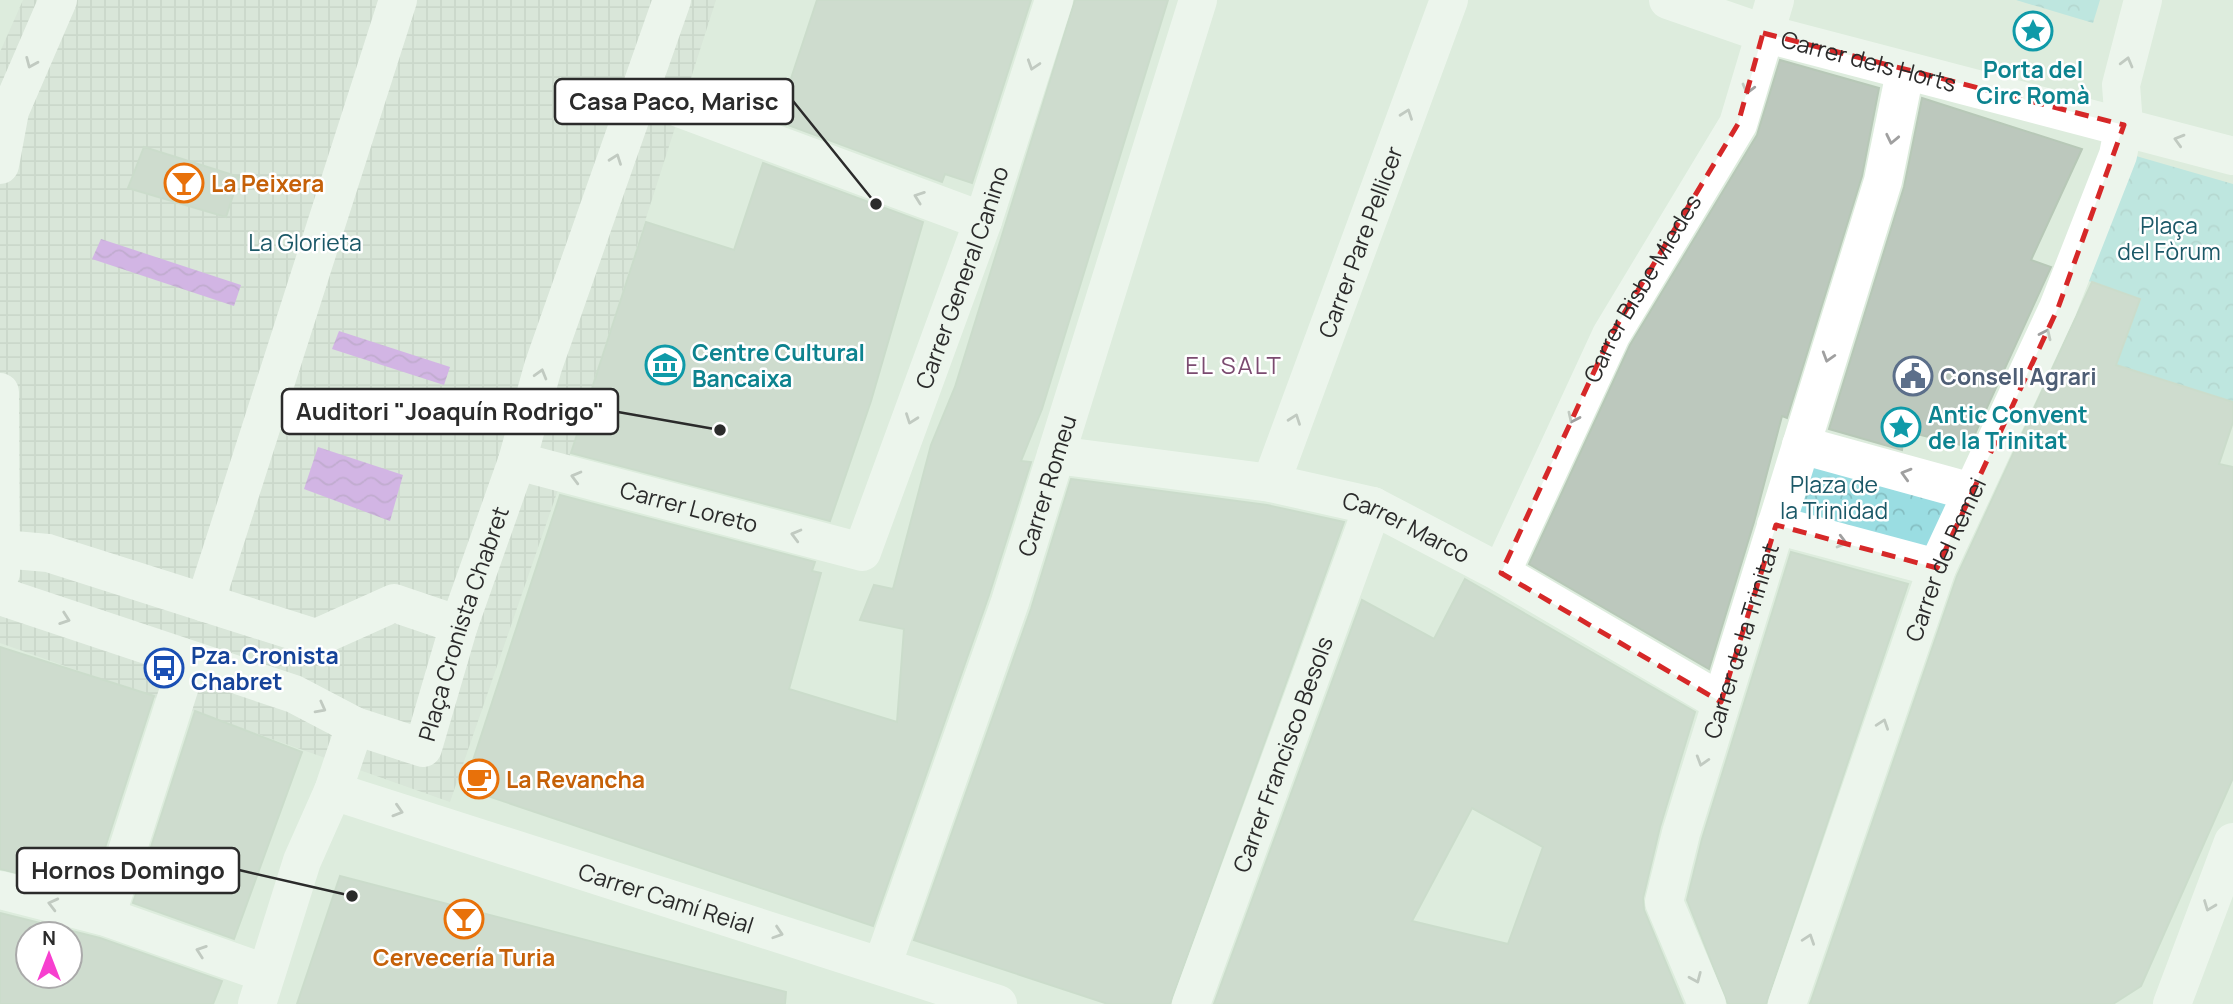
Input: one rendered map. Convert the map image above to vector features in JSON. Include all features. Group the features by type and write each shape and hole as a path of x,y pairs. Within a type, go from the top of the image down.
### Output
{"street":[{"path":"0,165 10,111 58,0"},
{"path":"205,604 398,0"},
{"name":"Plaça Cronista Chabret","path":"0,392 1,596 188,661 294,694 355,726 423,748 460,625 517,461 543,367 672,0"},
{"name":"Carrer General Canino","path":"862,552 983,221 1054,0"},
{"name":"Carrer Romeu","path":"882,966 1010,602 1198,0"},
{"name":"Carrer Pare Pellicer","path":"1271,483 1449,0"},
{"name":"Carrer dels Horts","path":"1668,0 1769,16 1906,72 2124,125 2233,156"},
{"name":"Carrer del Remei","path":"1787,1004 1937,568 2058,308 2118,155 2124,125 2120,85 2143,0"},
{"name":"Carrer Bisbe Miedes","path":"1501,573 1611,335 1738,124 1769,16"},
{"name":"Carrer de la Trinitat","path":"1707,1004 1664,902 1681,832 1883,181 1906,72"},
{"path":"641,94 983,221"},
{"path":"1801,445 1972,492"},
{"name":"Carrer Marco","path":"1056,455 1271,483 1373,506 1501,573 1721,702"},
{"name":"Carrer Loreto","path":"517,461 862,552"},
{"name":"Carrer Francisco Besols","path":"1191,1004 1373,506"},
{"path":"1776,524 1937,568"},
{"path":"2,549 48,554 316,638 394,604 460,625"},
{"path":"106,917 188,661"},
{"path":"0,890 106,917 261,989 302,862 333,791 355,726"},
{"name":"Carrer Camí Reial","path":"333,791 998,1004"},
{"path":"2172,1004 2233,842"}],"highlighted area":[{"path":"1763,33 2124,125 2058,308 1937,568 1776,525 1721,702 1501,573 1611,335 1738,124"}],"green space":[{"path":"2016,0 2100,0 2093,23"},
{"name":"Plaça del Fòrum","path":"2136,156 2233,184 2233,402 2111,379 2140,299 2080,278"},
{"name":"Plaza de la Trinidad","path":"1801,445 1972,492 1937,568 1776,525"}],"shaded area":[{"name":"La Glorieta","path":"23,0 716,0 569,458 450,802 0,643 0,52"}],"water":[{"path":"101,239 241,285 234,306 92,259"},
{"path":"339,331 450,367 444,385 332,349"},
{"path":"318,447 403,475 390,521 304,489"}],"building":[{"path":"817,0 1031,0 972,183 945,174 942,182 777,121"},
{"path":"1075,0 1168,0 1042,409 1021,461 1031,462 989,595 873,926 464,788 560,495 815,562 812,571 821,573 789,689 897,722 904,629 860,620 874,585 893,589 931,445 955,387"},
{"path":"1780,60 1879,88 1862,176 1787,418 1782,416 1754,522 1709,669 1529,564 1630,345 1757,135"},
{"path":"1922,98 2082,149 2031,260 2051,267 1969,447 1905,431 1902,450 1829,429 1904,187"},
{"name":"La Peixera","path":"144,147 239,177 226,217 128,188"},
{"path":"763,163 923,222 871,401 830,521 571,453 646,222 734,250"},
{"path":"2092,282 2140,299 2116,365 2233,402 2233,422 2219,464 2233,467 2233,778 2141,986 2113,1004 1810,1004 1957,576"},
{"path":"1071,479 1267,505 1344,522 1170,1004 1108,1004 914,940 1031,609"},
{"path":"1791,552 1908,584 1766,1004 1728,1004 1687,900 1702,839"},
{"path":"1465,579 1695,712 1660,827 1643,898 1644,910 1683,1004 1214,1004 1362,600 1434,639","holes":["1472,808 1543,847 1508,944 1412,921"]},
{"path":"0,647 154,696 91,891 0,869"},
{"path":"195,711 302,752 234,939 133,903"},
{"path":"340,876 786,992 785,1004 297,1004"},
{"path":"0,913 28,920 14,920 14,990 84,990 84,934 222,981 213,1004 0,1004"}],"place":[{"name":"Porta del Circ Romà","path":"2033,31"},
{"name":"La Peixera","path":"184,183"},
{"name":"Casa Paco, Marisc","path":"876,204"},
{"name":"Centre Cultural Bancaixa","path":"665,365"},
{"name":"Consell Agrari","path":"1913,376"},
{"name":"Antic Convent de la Trinitat","path":"1901,427"},
{"name":"Auditori \"Joaquín Rodrigo\"","path":"720,430"},
{"name":"Pza. Cronista Chabret","path":"164,668"},
{"name":"La Revancha","path":"479,779"},
{"name":"Hornos Domingo","path":"352,896"},
{"name":"Cervecería Turia","path":"464,919"}],"district":[{"name":"EL SALT","path":"1234,364"}]}
